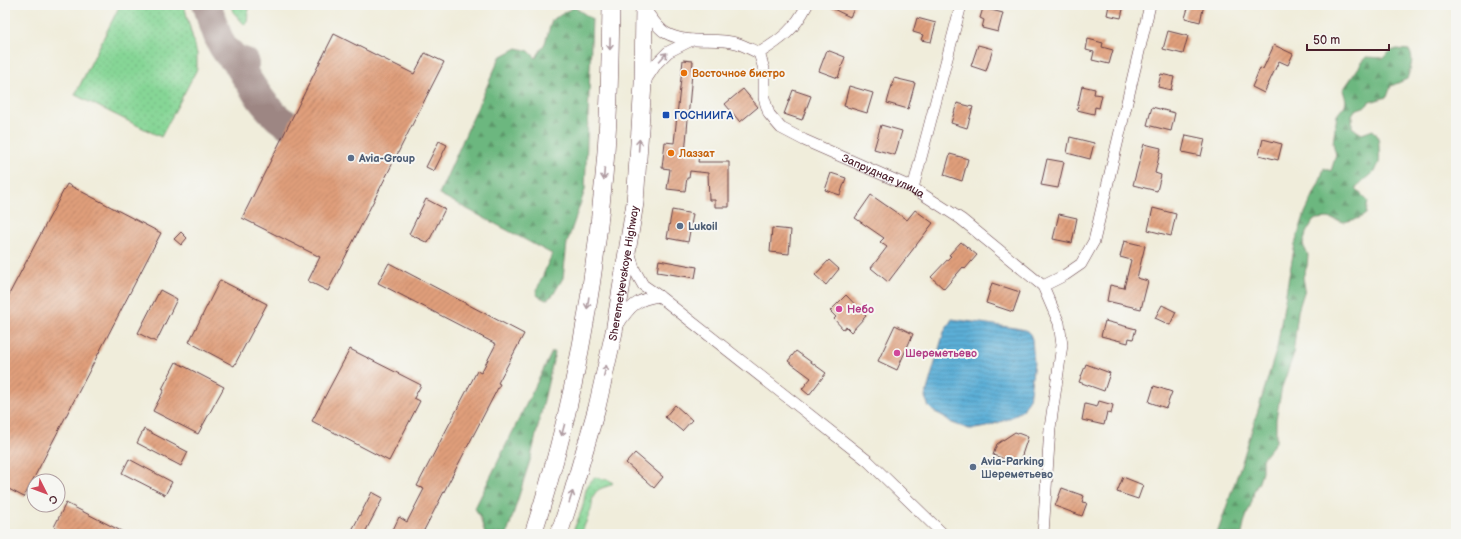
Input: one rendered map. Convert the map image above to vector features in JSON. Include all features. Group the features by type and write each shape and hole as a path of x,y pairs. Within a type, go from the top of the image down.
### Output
{"main road":[{"path":"533,534 547,492 570,404 582,345 602,196 609,92 611,5"},
{"name":"Sheremetyevskoye Highway","path":"559,534 597,407 614,332 635,203 643,84 644,6"}],"street":[{"path":"644,6 658,27 675,37 692,40 736,43 759,53 781,39 800,19 807,5"},
{"path":"913,188 960,5"},
{"path":"1043,534 1050,428 1062,345 1059,323 1043,286 1065,275 1081,264 1094,241 1150,5"},
{"path":"643,84 657,63 668,52 692,40"},
{"name":"Запрудная улица","path":"759,53 764,69 764,98 769,114 781,128 804,140 913,188 962,219 1043,286"},
{"path":"628,246 634,269 643,285 868,461 943,534"},
{"path":"614,332 624,315 634,305 644,298 659,296"}],"green space":[{"path":"120,5 184,5 197,54 197,69 161,137 75,95"},
{"path":"231,5 249,5 247,23 245,25 233,12"},
{"path":"574,7 592,19 585,190 567,243 563,278 553,295 546,300 538,296 536,292 552,254 439,194 500,57 517,48 529,51 536,58 545,43 552,20"},
{"path":"1397,49 1409,50 1412,57 1407,79 1391,86 1387,97 1370,102 1366,106 1355,110 1352,115 1352,127 1362,134 1373,130 1379,142 1379,163 1374,171 1361,182 1356,189 1368,201 1366,214 1360,218 1344,222 1328,218 1316,219 1313,221 1306,233 1303,245 1308,255 1307,266 1303,277 1305,289 1298,311 1293,356 1282,387 1276,419 1276,442 1262,459 1262,471 1259,482 1254,491 1242,534 1217,534 1243,459 1277,348 1295,244 1305,213 1319,183 1324,168 1331,171 1336,155 1333,143 1337,115 1345,105 1346,100 1343,90 1366,57 1383,58 1391,51"},
{"path":"552,352 555,352 531,457 507,534 485,534 481,520 475,508"},
{"path":"595,477 609,480 613,483 600,489 594,494 591,510 581,534 572,534 582,509 588,484"}],"water":[{"path":"952,319 1026,330 1030,334 1032,339 1034,363 1029,400 1023,410 1008,419 986,427 969,429 952,423 929,407 925,397 944,332"}],"building":[{"path":"825,5 856,5 850,17"},
{"path":"1109,5 1124,5 1121,18 1107,15"},
{"path":"1189,5 1204,5 1200,22 1185,18"},
{"path":"983,8 1003,13 998,32 982,28 984,20 980,18"},
{"path":"917,18 936,23 931,42 921,40 923,35 913,32"},
{"path":"1168,31 1188,36 1183,54 1163,49"},
{"path":"334,34 414,74 425,53 444,62 328,291 308,281 320,257 242,218"},
{"path":"1088,39 1103,43 1102,47 1113,50 1109,64 1092,60 1094,52 1086,50"},
{"path":"978,45 993,49 986,71 971,66"},
{"path":"1274,45 1293,54 1288,65 1279,61 1264,93 1252,87 1260,68 1263,69"},
{"path":"827,50 845,57 838,78 819,71"},
{"path":"683,60 693,61 685,154 699,155 698,162 729,162 729,207 715,207 715,200 709,200 708,173 690,171 689,178 687,178 685,191 667,189 670,169 662,168 665,142 674,143"},
{"path":"1161,74 1174,77 1171,90 1158,87"},
{"path":"894,78 915,83 908,109 887,103"},
{"path":"849,86 873,93 867,113 844,106"},
{"path":"1082,86 1095,89 1094,94 1102,95 1099,108 1095,107 1094,114 1077,110"},
{"path":"743,89 758,107 740,122 725,104"},
{"path":"793,90 811,96 802,120 784,114"},
{"path":"957,103 973,107 967,128 951,123"},
{"path":"1152,107 1175,113 1171,131 1147,125"},
{"path":"881,125 902,131 895,155 874,149"},
{"path":"1186,135 1205,139 1201,156 1182,152"},
{"path":"1070,137 1094,143 1090,159 1067,153"},
{"path":"1263,139 1282,144 1278,160 1259,155"},
{"path":"439,141 447,145 434,171 426,167"},
{"path":"1144,144 1161,148 1155,173 1161,175 1157,191 1133,185"},
{"path":"950,154 968,159 962,181 944,175"},
{"path":"1047,159 1064,162 1058,188 1041,185"},
{"path":"831,173 846,178 840,195 825,190"},
{"path":"67,184 161,233 36,473 26,473 26,493 24,497 5,487 5,302"},
{"path":"871,195 907,220 915,210 933,223 888,282 871,268 887,247 880,242 884,238 855,218"},
{"path":"426,199 445,209 428,243 409,234"},
{"path":"1153,208 1176,214 1171,236 1148,230"},
{"name":"Lukoil","path":"672,210 693,214 688,242 667,238"},
{"path":"1059,214 1077,218 1072,243 1053,239"},
{"path":"772,228 791,230 789,254 770,252"},
{"path":"181,232 187,238 181,245 174,239"},
{"path":"1124,241 1145,246 1137,278 1148,281 1141,309 1107,301 1110,285 1124,288 1131,260 1120,257"},
{"path":"961,242 977,255 965,269 963,267 944,289 931,277 951,256 949,255"},
{"path":"659,260 697,267 695,278 657,272"},
{"path":"829,260 839,269 826,285 815,275"},
{"path":"389,263 524,334 498,383 500,384 422,534 391,534 399,517 407,522 424,489 417,486 477,371 481,373 496,344 378,283"},
{"path":"220,280 267,304 234,366 189,342"},
{"path":"992,283 1020,292 1013,312 986,303"},
{"path":"160,290 177,299 156,342 138,333"},
{"path":"846,295 866,316 851,332 846,327 843,329 834,319 836,317 830,311"},
{"path":"1162,305 1176,312 1170,325 1155,318"},
{"path":"1105,321 1136,329 1133,339 1129,338 1128,343 1101,336"},
{"path":"895,325 913,334 897,370 878,361"},
{"path":"350,349 421,385 414,398 420,401 389,461 312,421"},
{"path":"796,351 826,373 809,395 802,389 811,378 788,361"},
{"path":"176,362 224,387 198,434 153,411 164,390 162,389"},
{"path":"1086,364 1110,373 1104,391 1079,382"},
{"path":"1154,386 1172,392 1166,408 1149,402"},
{"path":"1099,401 1113,405 1111,414 1107,412 1104,425 1082,420 1085,404 1097,407"},
{"path":"675,405 692,420 682,431 665,417"},
{"path":"144,429 188,452 181,466 137,443"},
{"path":"1015,432 1028,437 1019,464 993,455 997,444"},
{"path":"635,453 663,477 654,488 626,463"},
{"path":"129,459 172,482 165,495 122,473"},
{"path":"1123,477 1143,485 1138,499 1117,492"},
{"path":"1062,488 1084,496 1082,502 1087,503 1082,516 1055,506"},
{"path":"372,492 383,498 364,534 350,534"},
{"path":"66,503 127,534 69,534 54,527 61,513 66,513"}],"taxiway":[{"path":"207,5 220,42 224,49 233,58 245,62"},
{"path":"231,54 265,104 273,113 289,125"}],"place":[{"name":"Восточное бистро","path":"684,73"},
{"name":"ГОСНИИГА","path":"666,115"},
{"name":"Лаззат","path":"671,153"},
{"name":"Avia-Group","path":"351,158"},
{"name":"Lukoil","path":"680,226"},
{"name":"Небо","path":"839,309"},
{"name":"Шереметьево","path":"897,353"},
{"name":"Avia-Parking Шереметьево","path":"973,467"}]}
